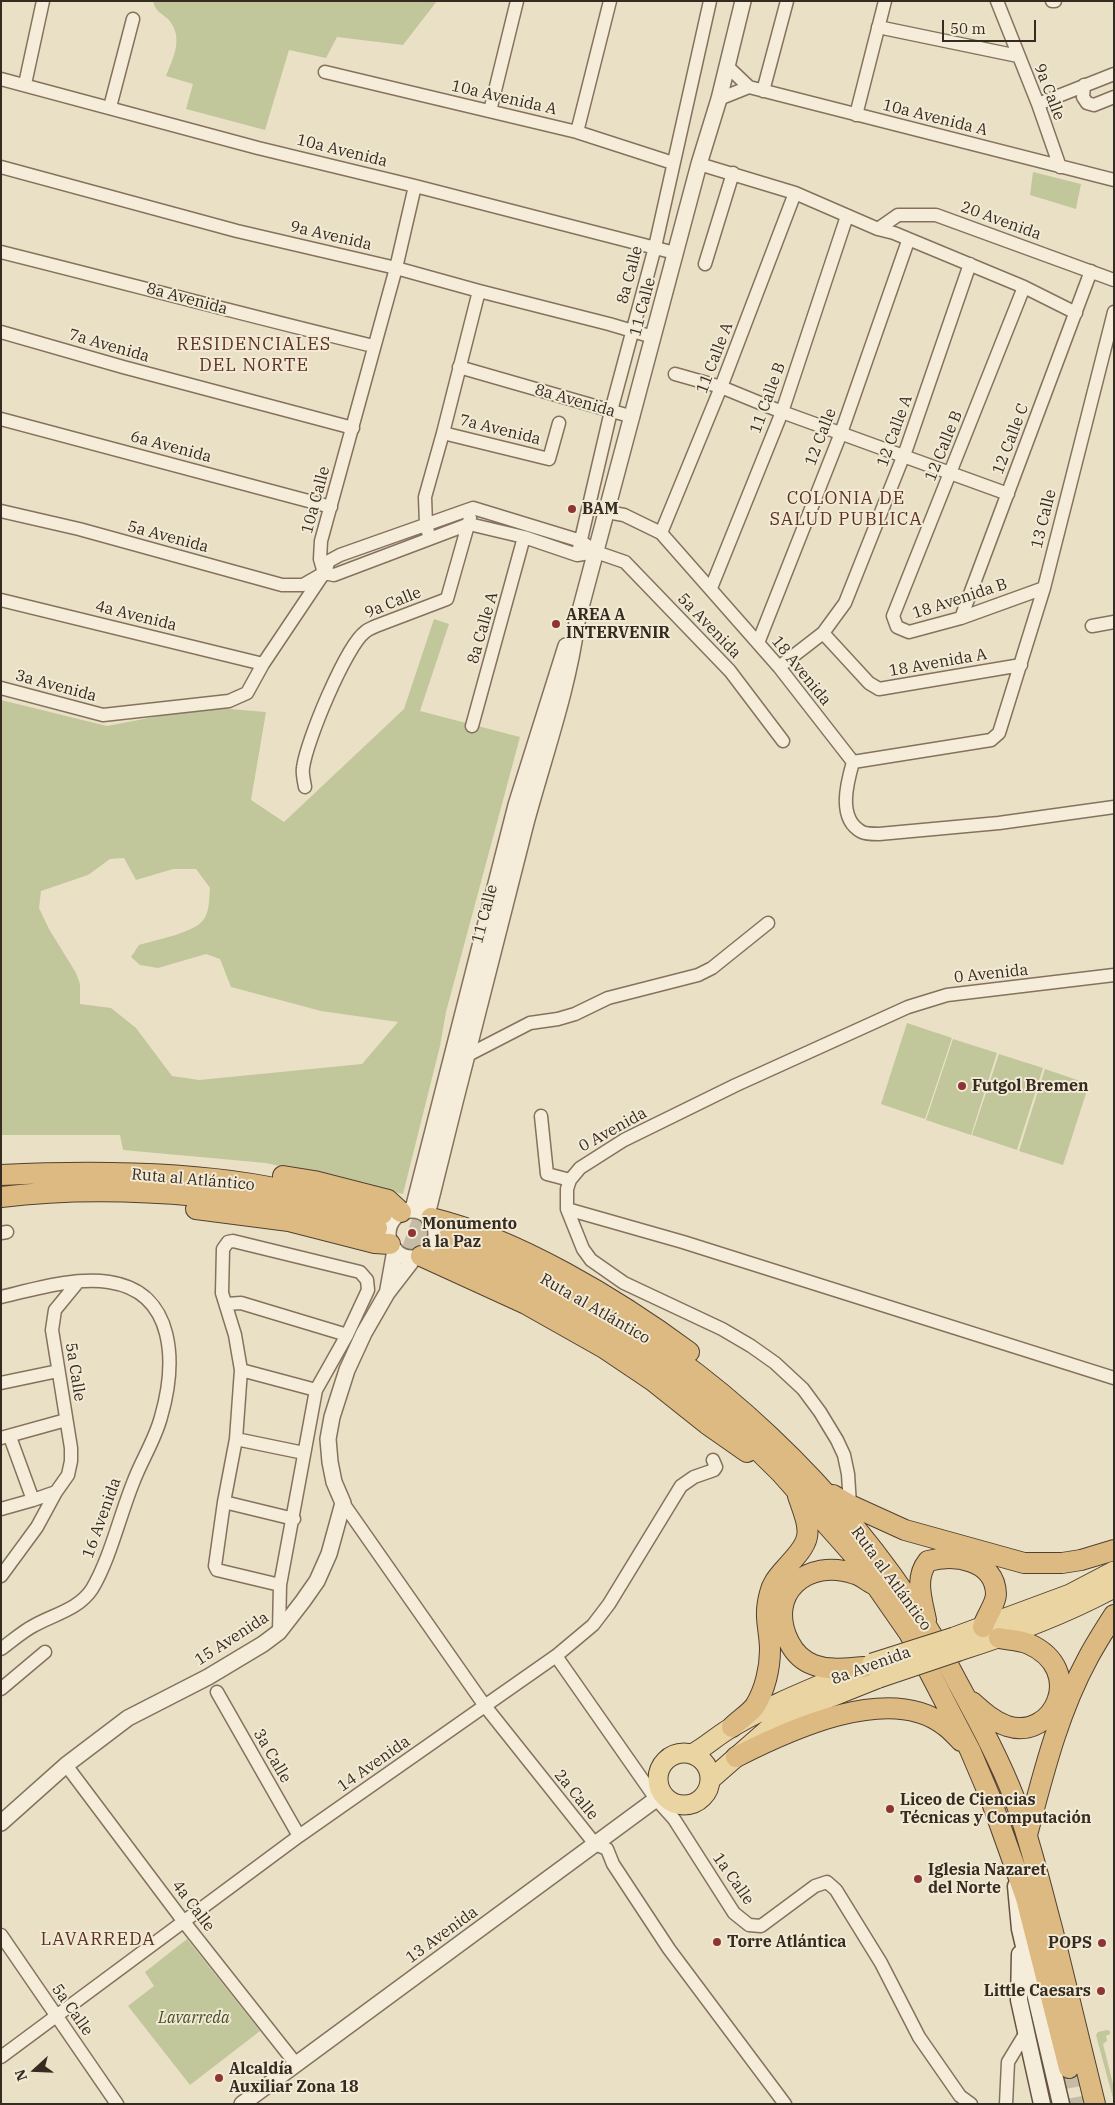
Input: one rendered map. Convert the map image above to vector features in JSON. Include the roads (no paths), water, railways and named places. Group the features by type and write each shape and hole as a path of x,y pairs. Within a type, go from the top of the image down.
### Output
{"highway":[{"path":"1,1175 62,1174 88,1162 119,1160 189,1163 314,1181 388,1200 405,1216"},
{"path":"46,1192 65,1200 166,1206 289,1220 392,1247"},
{"name":"Ruta al Atlántico","path":"1,1197 46,1192 141,1192 254,1201 315,1213 405,1216 454,1224 544,1263 639,1317 694,1355 749,1405 776,1440 801,1480 909,1633 970,1750 1014,1862 1026,1898 1069,2068"},
{"name":"Ruta al Atlántico","path":"776,1440 675,1358 607,1313 531,1273 446,1245 580,1316 682,1382 721,1414 781,1472 801,1480 865,1540 895,1579 928,1629 1002,1768 1027,1835 1095,2104"},
{"path":"417,1257 526,1304 604,1348 653,1381 734,1444 781,1472"},
{"path":"801,1480 905,1530 1024,1563 1062,1563 1081,1560 1114,1550"},
{"path":"732,1726 755,1706 766,1679 770,1650 766,1610 770,1590 775,1580 808,1541 801,1480"},
{"path":"928,1629 920,1586 920,1574 928,1561 944,1557 966,1559 979,1565 989,1573 994,1583 996,1595 991,1632 1028,1644 1040,1651 1052,1662 1058,1672 1061,1684 1060,1696 1054,1709 1037,1723 1022,1727 1009,1727 985,1714 963,1694"},
{"path":"872,1669 831,1669 814,1665 803,1659 792,1647 784,1631 782,1606 791,1588 803,1577 814,1572 838,1570 856,1574 879,1588"},
{"path":"1027,1835 1049,1754 1073,1690 1088,1659 1114,1615"},
{"path":"736,1757 768,1741 814,1723 863,1710 889,1708 900,1708 919,1713 943,1724 970,1750"}],"main road":[{"name":"8a Avenida","path":"991,1632 1114,1571"},
{"name":"8a Avenida","path":"692,1754 732,1726 799,1694 991,1632 1076,1608 1114,1588"},
{"name":"8a Avenida","path":"710,1780 750,1743 774,1724 872,1669"},
{"path":"675,1754 692,1754 705,1764 709,1771 710,1780 705,1795 692,1804 676,1804 659,1797 658,1779 662,1763 675,1754"},
{"name":"Ruta al Atlántico","path":"1014,1862 1020,1929 1062,2104"},
{"path":"1020,1929 1019,2000 1042,2104"}],"street":[{"path":"25,84 43,1"},
{"path":"490,111 517,1"},
{"path":"577,132 610,1"},
{"name":"8a Calle","path":"576,555 581,541 611,411 655,247 710,1"},
{"name":"11 Calle","path":"405,1216 459,1055 564,690 573,652 577,622 743,1"},
{"path":"764,90 787,1"},
{"path":"856,115 885,1"},
{"name":"9a Calle","path":"996,1 1038,104 1060,166"},
{"path":"110,107 133,19"},
{"path":"878,27 1018,56"},
{"path":"718,99 749,87 727,66"},
{"name":"10a Avenida A","path":"325,72 577,132 673,163"},
{"path":"1038,104 1114,74"},
{"name":"10a Avenida","path":"1,79 258,148 416,186 675,253"},
{"path":"1084,85 1083,97 1088,103 1094,105 1114,97"},
{"name":"10a Avenida A","path":"749,87 1114,180"},
{"path":"699,164 795,192 878,229 1024,287 1076,313"},
{"name":"9a Avenida","path":"1,167 237,231 396,268 653,338"},
{"path":"705,264 733,173"},
{"name":"10a Calle","path":"324,573 320,559 321,541 353,428 373,346 396,268 416,186"},
{"name":"11 Calle A","path":"661,533 721,387 795,192"},
{"name":"20 Avenida","path":"878,229 898,215 936,215 1114,280"},
{"name":"11 Calle B","path":"711,588 782,412 848,216"},
{"name":"12 Calle","path":"758,643 840,433 908,241"},
{"name":"8a Avenida","path":"1,252 144,287 216,308 373,346"},
{"name":"12 Calle A","path":"779,667 823,633 845,603 903,456 970,264"},
{"name":"12 Calle C","path":"961,618 1091,271"},
{"name":"12 Calle B","path":"893,616 1024,287"},
{"path":"430,539 426,525 425,497 478,291"},
{"name":"13 Calle","path":"853,762 991,740 999,733 1044,588 1114,312"},
{"name":"7a Avenida","path":"1,332 123,367 353,428"},
{"name":"8a Avenida","path":"459,367 633,417"},
{"path":"675,374 721,387 782,412 1008,494"},
{"name":"6a Avenida","path":"1,419 331,507"},
{"name":"7a Avenida","path":"443,433 549,459 559,424"},
{"name":"9a Calle","path":"305,786 302,769 312,737 328,693 358,639 365,631 376,626 447,599 473,508"},
{"name":"5a Avenida","path":"1,511 79,529 282,585 303,585 324,573 329,561 340,556 473,508 581,541 596,552 625,562 730,671 783,741"},
{"name":"18 Avenida","path":"607,512 624,515 661,533 779,667 853,762"},
{"name":"5a Avenida","path":"324,573 334,575 469,524 524,537 576,555 596,552"},
{"name":"8a Calle A","path":"472,726 524,537"},
{"path":"263,664 324,573"},
{"name":"18 Avenida B","path":"893,616 897,627 909,632 961,618 1044,588"},
{"name":"4a Avenida","path":"1,600 263,664"},
{"path":"1092,626 1114,622"},
{"name":"18 Avenida A","path":"823,633 869,683 879,688 1021,665"},
{"name":"3a Avenida","path":"1,688 103,715 230,701 247,693 263,664"},
{"path":"853,762 845,789 846,806 852,822 863,832 878,834 999,823 1114,807"},
{"path":"459,1055 530,1024 576,1014 608,998 698,975 712,968 768,923"},
{"name":"0 Avenida","path":"570,1180 580,1168 624,1140 736,1085 908,1007 947,995 1114,975"},
{"path":"541,1116 547,1174 570,1180 567,1189 567,1210 583,1249 591,1260 624,1283 716,1326 751,1346 775,1363 803,1389 820,1412 844,1455 848,1474 850,1505"},
{"path":"567,1210 683,1242 1114,1378"},
{"path":"279,1632 280,1585 294,1519 316,1390 354,1331 387,1293 417,1257 432,1247 435,1240 436,1232 405,1216 395,1216 388,1229 392,1247 387,1293"},
{"path":"280,1585 216,1568 224,1502 236,1439 241,1370 235,1336 222,1293 223,1249 228,1242 238,1241 360,1272 367,1280 368,1290 354,1331 347,1370 332,1416 328,1439 334,1482 343,1503"},
{"path":"392,1247 406,1257 417,1257"},
{"name":"16 Avenida","path":"1,1298 58,1283 78,1282 109,1282 141,1292 154,1306 161,1318 170,1353 166,1399 161,1419 138,1469 117,1528 91,1590 67,1611 34,1625 1,1649"},
{"name":"5a Calle","path":"56,1492 68,1474 71,1462 71,1448 52,1330 55,1310 78,1282"},
{"path":"226,1304 241,1303 354,1331"},
{"path":"241,1370 316,1390"},
{"path":"1,1384 58,1371"},
{"path":"33,1500 6,1438 66,1420"},
{"path":"236,1439 304,1454"},
{"name":"14 Avenida","path":"1,2057 299,1836 556,1656 593,1625 609,1604 681,1486 694,1477 714,1470 716,1467 713,1460"},
{"path":"1,1509 56,1492"},
{"path":"1,1576 37,1527 56,1492"},
{"path":"224,1502 294,1519"},
{"name":"15 Avenida","path":"1,1823 66,1765 128,1718 208,1677 279,1632 317,1581 329,1554 343,1503"},
{"name":"2a Calle","path":"343,1503 485,1706 595,1844 606,1849 613,1864 669,1949 785,2104"},
{"path":"1,1689 45,1652"},
{"name":"1a Calle","path":"556,1656 659,1797 734,1913 748,1925 761,1926 815,1886 827,1882 836,1890 881,1963 919,2037 960,2096 971,2104"},
{"name":"3a Calle","path":"216,1692 299,1836"},
{"name":"4a Calle","path":"66,1765 184,1922 296,2064"},
{"name":"13 Avenida","path":"242,2104 659,1797"},
{"name":"5a Calle","path":"1,1935 117,2104"},
{"path":"1006,2104 1008,2062 1025,2034"}],"tunnel":[{"path":"382,1214 448,1238"},
{"path":"377,1228 444,1252"},
{"path":"1069,2068 1076,2104"}],"place":[{"name":"BAM","path":"572,509"},
{"name":"AREA A INTERVENIR","path":"556,624"},
{"name":"Futgol Bremen","path":"962,1086"},
{"name":"Monumento a la Paz","path":"412,1233"},
{"name":"Liceo de Ciencias Técnicas y Computación","path":"890,1809"},
{"name":"Iglesia Nazaret del Norte","path":"918,1879"},
{"name":"Torre Atlántica","path":"717,1942"},
{"name":"POPS","path":"1102,1943"},
{"name":"Little Caesars","path":"1101,1991"},
{"name":"Alcaldía Auxiliar Zona 18","path":"219,2078"}],"district":[{"name":"RESIDENCIALES DEL NORTE","path":"254,355"},
{"name":"COLONIA DE SALUD PUBLICA","path":"846,509"},
{"name":"LAVARREDA","path":"98,1940"}],"park label":[{"name":"Lavarreda","path":"194,2018"}]}
